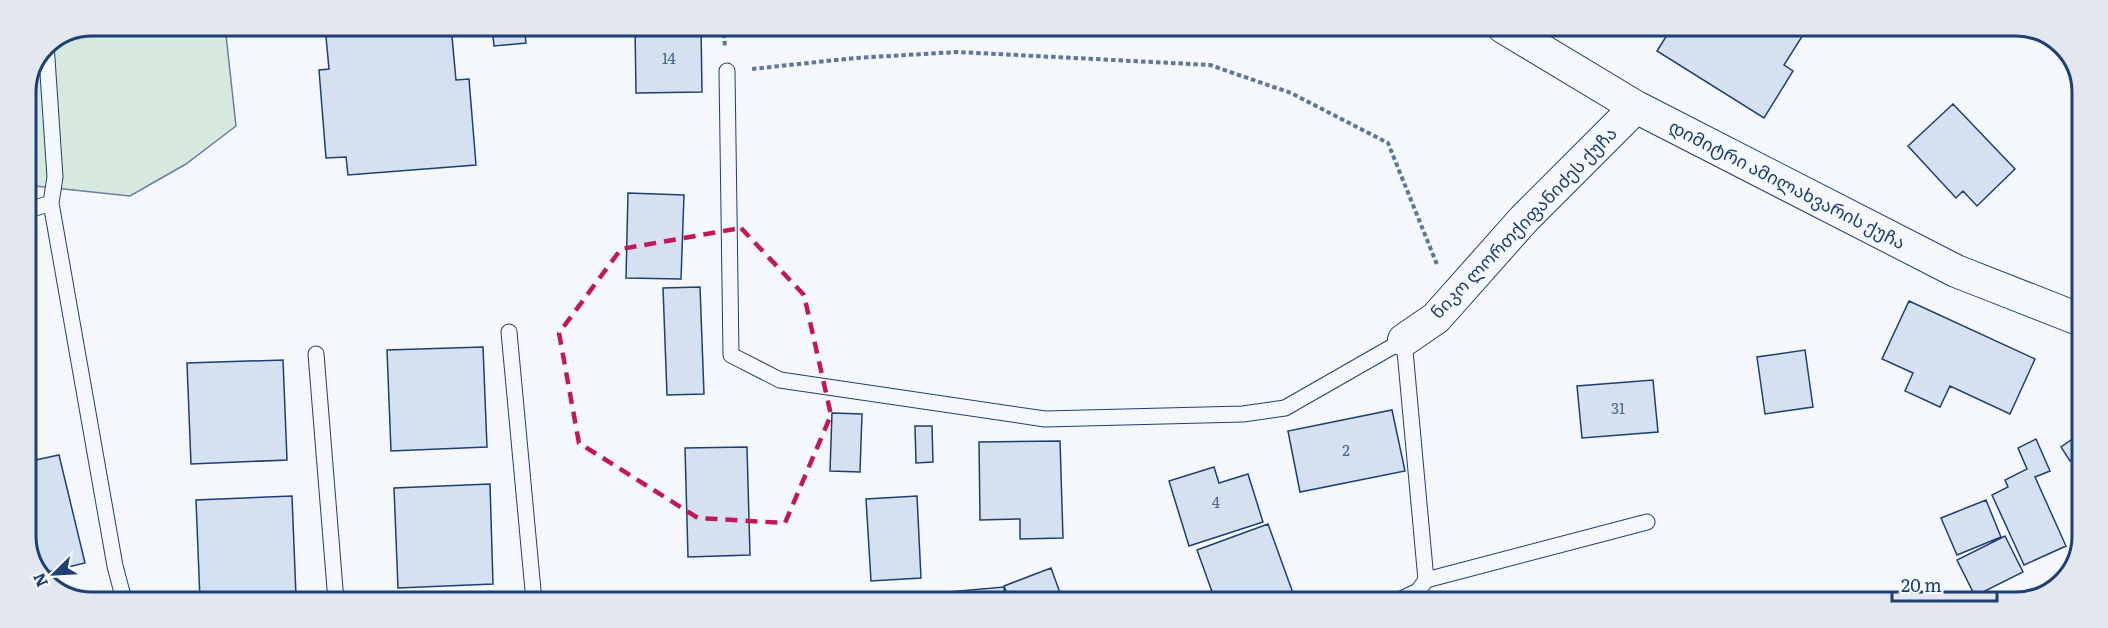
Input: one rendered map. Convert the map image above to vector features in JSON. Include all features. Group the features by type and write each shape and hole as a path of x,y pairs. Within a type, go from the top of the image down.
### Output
{"street":[{"name":"დიმიტრი ამილახვარის ქუჩა","path":"1518,36 1636,107 1956,271 2072,316"},
{"name":"ნიკო ლორთქიფანიძეს ქუჩა","path":"1404,340 1436,318 1524,219 1636,107"}],"lane":[{"path":"47,58 55,177 51,204 115,566 122,592"},
{"path":"727,71 731,355 780,380 1045,419 1243,414 1285,408 1404,340 1426,580"},
{"path":"36,208 51,204"},
{"path":"509,333 533,592"},
{"path":"316,354 335,592"},
{"path":"1416,592 1426,580 1647,522"}],"path":[{"path":"724,36 727,71 855,58 958,52 1210,65 1291,93 1388,143 1451,300"}],"highlighted area":[{"path":"741,228 804,295 831,415 785,523 698,518 579,443 559,333 621,249"}],"shaded area":[{"path":"226,36 236,126 186,164 130,196 36,186 36,92 40,70 45,61 61,45 81,37"}],"building":[{"path":"326,36 452,36 456,80 469,79 476,165 348,175 346,157 326,158 319,70 329,69"},
{"path":"493,36 525,36 526,43 494,46"},
{"path":"635,36 701,36 702,92 636,93"},
{"path":"1666,36 1802,36 1784,65 1793,71 1764,118 1657,51"},
{"path":"1953,104 2015,169 1977,206 1963,191 1956,198 1908,146"},
{"path":"628,193 684,195 681,279 626,278"},
{"path":"700,287 704,394 667,395 663,288"},
{"path":"1909,301 2035,359 2010,414 1950,386 1940,407 1905,391 1913,373 1882,359"},
{"path":"483,347 487,447 391,451 387,350"},
{"path":"1805,350 1813,407 1765,414 1757,357"},
{"path":"283,360 287,460 191,464 187,363"},
{"path":"1653,380 1658,432 1582,438 1577,386"},
{"path":"1392,410 1405,471 1300,492 1288,431"},
{"path":"832,413 862,414 860,472 830,471"},
{"path":"915,426 932,426 933,462 916,463"},
{"path":"2036,439 2050,471 2035,477 2066,546 2024,565 1992,495 2008,487 2005,480 2027,469 2018,448"},
{"path":"2072,439 2072,460 2070,461 2061,447"},
{"path":"1060,441 1063,538 1020,539 1020,519 980,520 979,442"},
{"path":"747,447 750,555 688,557 685,448"},
{"path":"59,455 85,563 49,572 40,558 36,540 36,460"},
{"path":"1214,467 1219,483 1248,474 1263,522 1189,546 1169,481"},
{"path":"490,484 493,584 398,588 394,488"},
{"path":"292,496 296,592 200,592 196,500"},
{"path":"917,496 921,578 871,581 866,499"},
{"path":"1986,500 2001,537 1957,555 1941,518"},
{"path":"1268,524 1293,592 1212,592 1197,550"},
{"path":"2005,536 2023,572 1983,592 1973,592 1957,560"},
{"path":"1051,568 1060,592 1006,592 1004,586"},
{"path":"1004,587 1004,592 948,592"}]}
